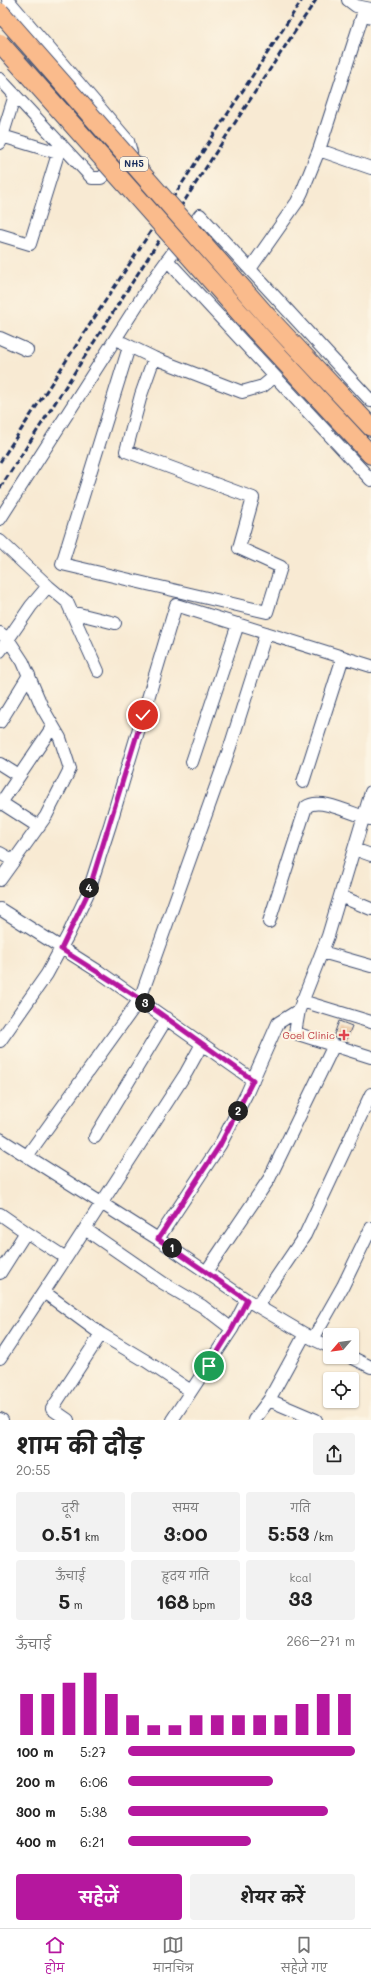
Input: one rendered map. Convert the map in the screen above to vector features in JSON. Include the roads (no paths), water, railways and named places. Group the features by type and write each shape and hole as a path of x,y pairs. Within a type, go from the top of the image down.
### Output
{"highway":[{"name":"NH5","path":"0,12 267,316 371,427"},
{"name":"NH5","path":"0,43 255,330 371,455"}],"street":[{"path":"0,8 1,0"},
{"path":"0,79 59,149 92,178 101,178 131,152 128,141 8,0"},
{"path":"348,0 356,6 371,9"},
{"path":"250,269 297,202 319,150 363,14 371,17"},
{"path":"0,79 15,95 1,140 59,149"},
{"path":"1,239 30,244 59,149"},
{"path":"319,150 371,168"},
{"path":"0,519 115,339 167,260 200,215 371,401"},
{"path":"167,260 371,480"},
{"path":"0,338 27,350"},
{"path":"115,339 154,358 242,392 263,386 274,377"},
{"path":"129,346 62,564 267,612 280,567 239,548 253,498 126,451 141,395 154,358"},
{"path":"0,541 67,602 98,671"},
{"path":"0,651 4,636 48,586"},
{"path":"0,1042 47,974 61,949 88,893 176,605 371,666"},
{"path":"71,612 115,623"},
{"path":"192,762 238,624"},
{"path":"27,1156 140,999 230,747 266,633"},
{"path":"0,880 39,827 59,793 70,769 60,738 42,707 23,662 4,636"},
{"path":"303,782 343,657"},
{"path":"0,722 29,675"},
{"path":"39,827 0,803 53,726"},
{"path":"0,764 20,776"},
{"path":"295,1033 300,1005 322,952 354,849 367,819 371,792"},
{"path":"269,922 306,807 316,803 336,808 367,819"},
{"path":"354,849 371,855"},
{"path":"0,853 14,861"},
{"path":"340,896 371,909"},
{"path":"0,910 140,999 253,1080"},
{"path":"322,952 371,966"},
{"path":"300,1005 371,1022"},
{"path":"158,1239 220,1145 253,1080 274,1032 283,1018 300,1005"},
{"path":"94,1137 167,1018"},
{"path":"274,1032 295,1033 371,1057"},
{"path":"0,1358 186,1073 202,1044"},
{"path":"206,1272 269,1179 334,1045"},
{"path":"172,1420 232,1329 305,1235 371,1094"},
{"path":"0,1139 102,1202 252,1303 323,1344"},
{"path":"0,1214 66,1258"},
{"path":"254,1420 269,1400 343,1286 371,1228"},
{"path":"85,1229 163,1283 202,1306 232,1329"},
{"path":"0,1271 26,1232"},
{"path":"44,1292 101,1334 146,1361 191,1391"},
{"path":"68,1420 52,1409 101,1334"},
{"path":"359,1361 371,1367"},
{"path":"269,1400 316,1420"}],"railway":[{"path":"0,462 302,0"},
{"path":"0,488 316,0"}],"place":[{"name":"Goel Clinic","path":"344,1035"}]}
